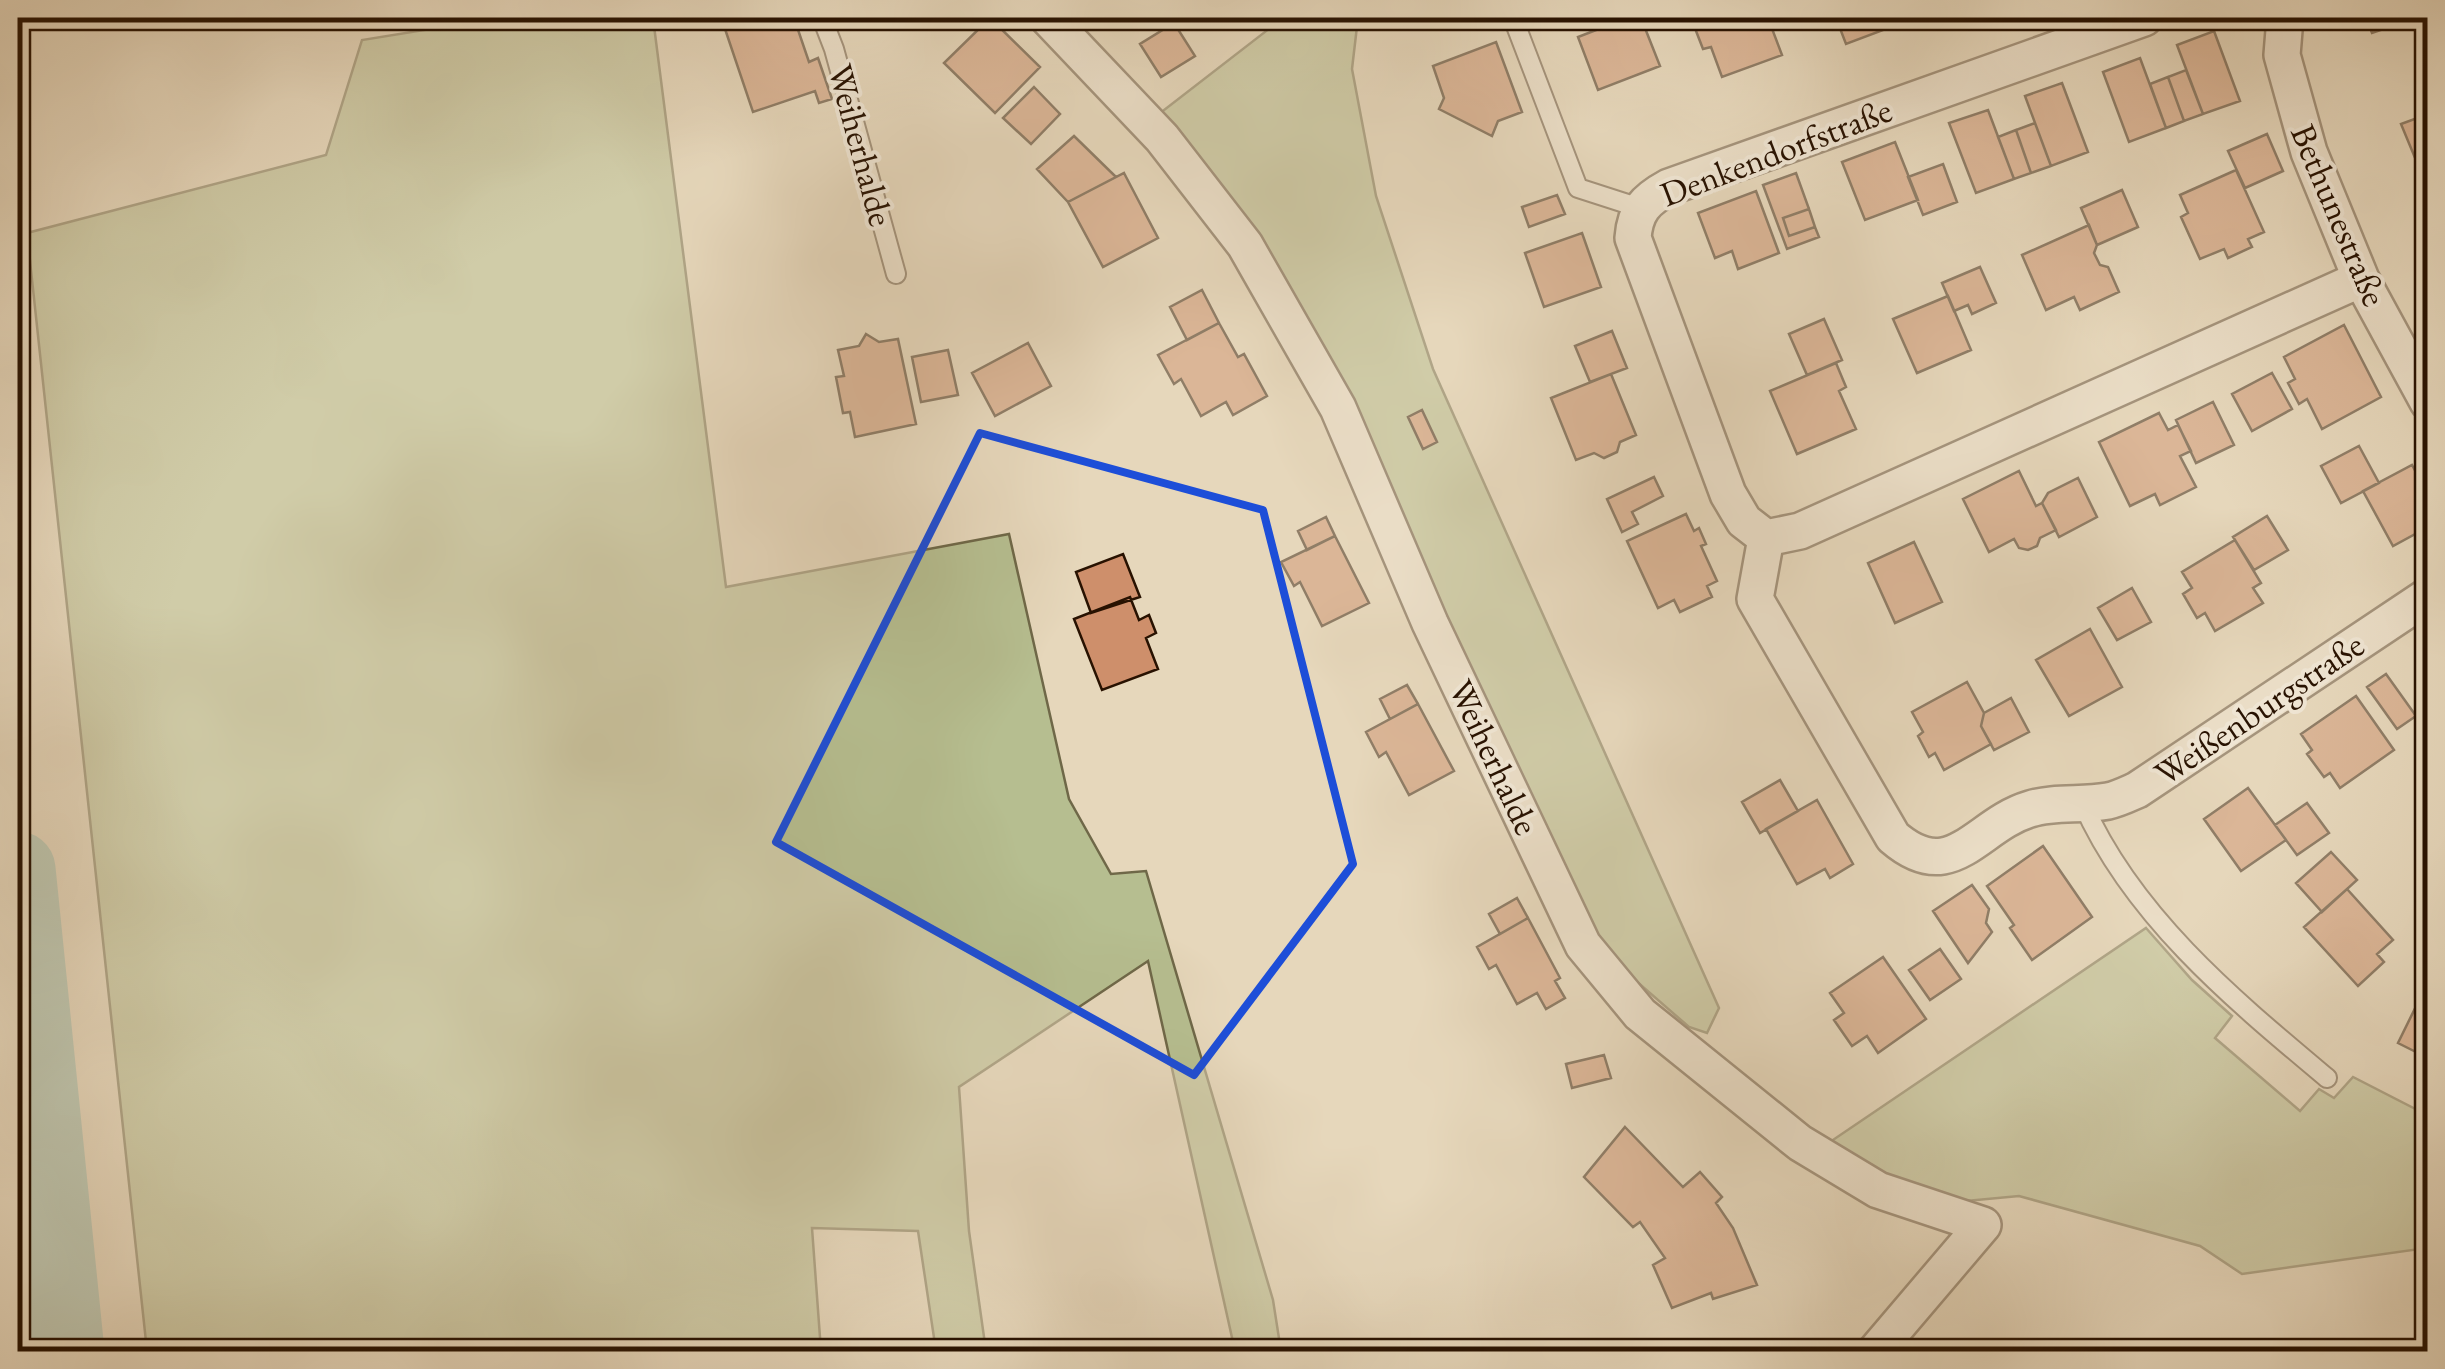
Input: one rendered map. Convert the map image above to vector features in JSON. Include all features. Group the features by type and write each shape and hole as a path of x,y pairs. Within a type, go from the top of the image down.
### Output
{"street":[{"name":"Weiherhalde","path":"1048,18 1162,138 1245,244 1338,408 1430,623 1583,946 1640,1014 1800,1143 1878,1190 1983,1225 1875,1352"},
{"name":"Denkendorfstraße","path":"1766,538 1744,521 1728,494 1632,238 1640,208 1669,187 2144,18"},
{"name":"Bethunestraße","path":"2285,18 2282,55 2309,152 2361,279 2428,402"},
{"path":"1766,538 1800,531 2361,279"},
{"name":"Weißenburgstraße","path":"1766,538 1755,599 1892,837 1918,856 1933,858 1952,854 2028,809 2109,801 2137,790 2428,596"}],"lane":[{"name":"Weiherhalde","path":"822,18 896,274"},
{"path":"1514,18 1578,188 1640,208"},
{"path":"2083,804 2099,840 2116,865 2188,955 2327,1078"}],"highlighted area":[{"path":"980,433 1263,510 1353,864 1194,1075 776,842"}],"green space":[{"path":"498,18 653,18 726,587 1009,534 1069,799 1111,874 1146,871 1273,1300 1281,1351 1235,1351 1148,961 959,1087 969,1231 986,1351 936,1351 918,1231 812,1228 821,1351 147,1351 27,233 326,155 362,40"},
{"path":"1283,18 1358,18 1352,69 1376,196 1433,369 1719,1008 1707,1033 1689,1027 1612,960 1575,895 1465,669 1155,117"},
{"path":"2146,928 2192,980 2232,1016 2215,1038 2300,1111 2319,1089 2334,1098 2353,1077 2427,1115 2427,1248 2242,1274 2200,1246 2019,1196 1966,1201 1890,1180 1824,1146"},
{"path":"18,1174 39,1351 18,1351"}],"building":[{"path":"739,18 794,18 809,62 818,58 832,99 819,103 815,91 753,112 723,23"},
{"path":"990,18 1040,67 995,113 944,63"},
{"path":"1641,18 1660,66 1598,90 1578,37 1604,27 1602,21"},
{"path":"1691,18 1768,18 1782,55 1722,77 1711,47 1703,49"},
{"path":"1836,18 1906,18 1907,21 1846,44"},
{"path":"2366,18 2416,18 2372,33"},
{"path":"1174,23 1195,56 1161,77 1140,44"},
{"path":"2214,31 2240,101 2203,114 2177,45"},
{"path":"1496,42 1522,112 1498,121 1492,136 1439,109 1444,98 1433,66"},
{"path":"2140,58 2166,128 2129,142 2103,72"},
{"path":"2186,70 2203,114 2184,121 2168,77"},
{"path":"2168,77 2184,121 2166,128 2150,84"},
{"path":"2062,83 2088,152 2051,166 2025,96"},
{"path":"1034,87 1060,114 1031,144 1003,118"},
{"path":"1988,110 2014,179 1976,193 1949,123"},
{"path":"2428,114 2428,181 2425,182 2401,124"},
{"path":"2035,123 2051,166 2031,173 2016,130"},
{"path":"2016,130 2031,173 2014,179 1998,137"},
{"path":"2267,134 2283,171 2245,188 2228,151"},
{"path":"1074,136 1116,177 1068,202 1037,169"},
{"path":"1895,142 1918,200 1865,220 1842,162"},
{"path":"1943,164 1957,202 1923,215 1908,177"},
{"path":"2236,170 2264,232 2248,239 2252,247 2228,258 2224,249 2200,259 2181,217 2188,213 2180,195"},
{"path":"1124,173 1158,238 1103,267 1068,202"},
{"path":"1796,173 1809,209 1783,218 1789,236 1815,227 1819,237 1787,249 1763,185"},
{"path":"2122,190 2138,227 2097,245 2081,208"},
{"path":"1756,191 1779,253 1738,269 1732,251 1715,258 1698,213"},
{"path":"1557,195 1565,214 1529,227 1522,207"},
{"path":"1809,209 1815,227 1789,236 1783,218"},
{"path":"2089,225 2097,245 2094,253 2100,265 2108,267 2119,292 2080,310 2074,297 2046,310 2022,255"},
{"path":"1582,233 1601,287 1544,307 1525,253"},
{"path":"1980,267 1996,303 1972,314 1968,305 1954,311 1942,283"},
{"path":"1202,290 1219,323 1187,340 1170,307"},
{"path":"1948,296 1971,350 1917,373 1893,319"},
{"path":"1824,319 1842,360 1807,375 1789,334"},
{"path":"1219,323 1238,357 1244,354 1267,396 1233,415 1226,402 1201,416 1181,379 1174,384 1158,355"},
{"path":"2344,325 2381,397 2322,429 2307,399 2299,404 2288,383 2295,379 2284,357"},
{"path":"1612,331 1627,368 1590,382 1575,346"},
{"path":"866,334 879,342 898,339 916,424 855,437 850,412 843,413 836,377 844,376 838,350 859,346"},
{"path":"1028,343 1051,386 995,416 972,373"},
{"path":"948,350 958,395 921,402 912,357"},
{"path":"1836,363 1846,387 1839,391 1856,429 1797,454 1770,391"},
{"path":"2272,373 2292,409 2252,431 2232,394"},
{"path":"1611,374 1636,435 1620,442 1617,452 1604,458 1594,453 1576,460 1551,398"},
{"path":"2213,402 2234,445 2196,463 2176,420"},
{"path":"1422,410 1437,442 1423,449 1408,417"},
{"path":"2159,413 2168,430 2178,425 2191,451 2180,456 2196,487 2160,505 2155,494 2130,506 2099,442"},
{"path":"2359,446 2379,483 2341,503 2321,466"},
{"path":"2412,465 2428,494 2428,527 2393,546 2363,491"},
{"path":"2019,471 2036,506 2042,503 2056,530 2028,550 2019,548 2014,539 1989,552 1963,499"},
{"path":"1654,477 1663,496 1632,512 1638,524 1622,532 1607,499"},
{"path":"2078,478 2097,517 2059,537 2042,503 2048,493"},
{"path":"1686,514 1694,531 1699,528 1706,544 1701,546 1717,581 1707,586 1712,597 1680,612 1674,600 1658,608 1627,541"},
{"path":"2267,516 2288,550 2254,570 2233,537"},
{"path":"1326,517 1335,536 1307,550 1298,531"},
{"path":"1335,536 1369,603 1322,626 1300,582 1294,586 1281,562"},
{"path":"2235,540 2261,583 2253,588 2263,603 2215,631 2205,613 2197,618 2183,594 2192,588 2182,572"},
{"path":"1914,542 1942,602 1895,623 1868,563"},
{"path":"1123,554 1140,597 1091,613 1076,572"},
{"path":"2132,588 2151,622 2117,640 2098,608"},
{"path":"1130,597 1139,620 1149,615 1156,633 1146,638 1158,669 1102,690 1074,619"},
{"path":"2090,629 2122,687 2069,716 2036,660"},
{"path":"2386,674 2416,716 2397,729 2367,687"},
{"path":"1967,682 1984,713 1981,726 1991,744 1944,770 1935,753 1929,757 1918,736 1923,732 1912,712"},
{"path":"1407,685 1418,704 1390,719 1380,699"},
{"path":"2356,696 2394,750 2340,788 2330,773 2324,777 2307,754 2312,750 2301,734"},
{"path":"2011,698 2029,732 1994,750 1981,726 1984,713"},
{"path":"1418,704 1454,771 1409,795 1386,752 1379,757 1366,732"},
{"path":"1780,780 1798,811 1760,833 1742,802"},
{"path":"2248,788 2286,840 2241,871 2204,819"},
{"path":"1817,800 1853,864 1830,878 1825,869 1797,884 1766,829"},
{"path":"2307,803 2329,833 2297,855 2275,825"},
{"path":"2043,846 2092,917 2032,960 1987,886"},
{"path":"2331,852 2357,880 2322,912 2296,883"},
{"path":"1972,885 1989,909 1986,923 1992,932 1968,963 1933,911"},
{"path":"2347,889 2393,940 2377,954 2384,962 2358,986 2304,927"},
{"path":"1517,898 1528,918 1500,934 1489,914"},
{"path":"1528,918 1560,978 1555,981 1565,998 1546,1009 1537,993 1517,1004 1496,965 1489,969 1477,947"},
{"path":"1940,949 1961,979 1930,1000 1909,970"},
{"path":"1883,957 1926,1019 1878,1053 1867,1036 1852,1046 1834,1020 1844,1013 1830,993"},
{"path":"2425,988 2428,989 2428,1058 2398,1043"},
{"path":"1604,1055 1611,1078 1572,1088 1566,1064"},
{"path":"1625,1127 1683,1187 1700,1172 1722,1197 1716,1203 1733,1228 1757,1285 1713,1299 1711,1293 1672,1308 1653,1265 1665,1258 1640,1222 1633,1227 1584,1177"}],"waterway":[{"path":"18,869 67,1352"}]}
